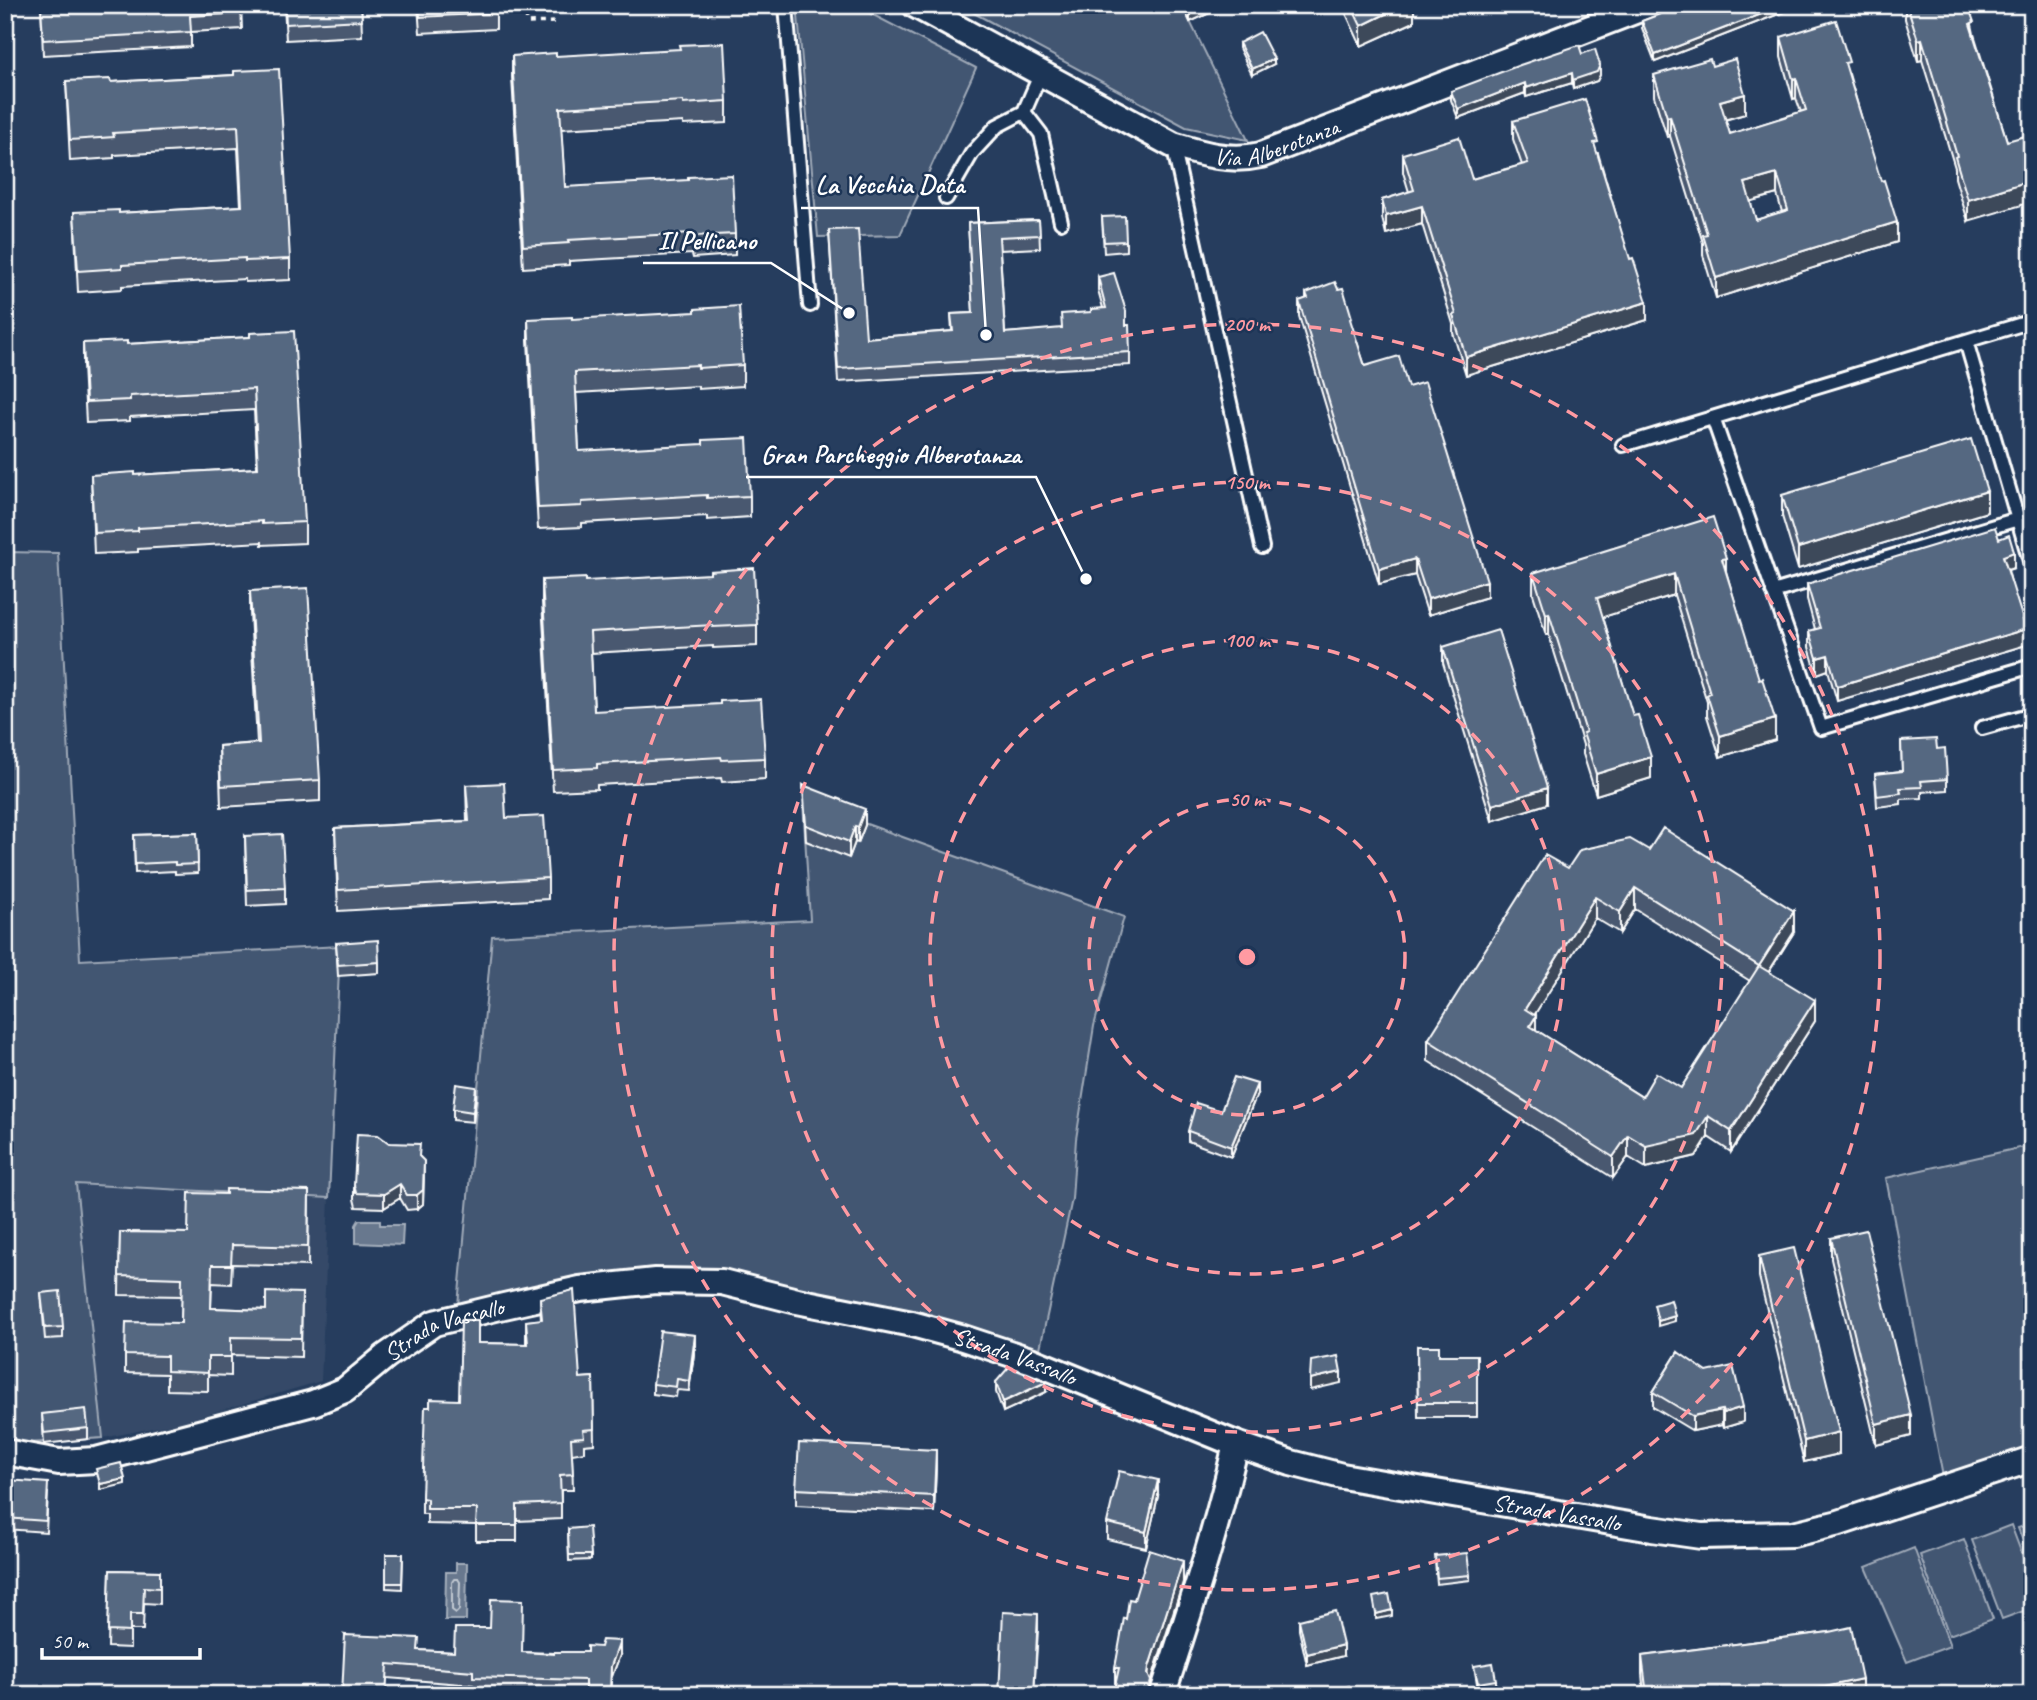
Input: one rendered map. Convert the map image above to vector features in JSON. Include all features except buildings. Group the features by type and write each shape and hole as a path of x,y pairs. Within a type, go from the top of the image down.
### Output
{"street":[{"name":"Via Alberotanza","path":"915,5 1174,145 1201,153 1245,159 1650,5"},
{"name":"Strada Vassallo","path":"5,1452 59,1462 96,1460 174,1441 313,1403 345,1390 386,1356 434,1324 580,1289 655,1281 722,1282 960,1337 1030,1360 1236,1444 1291,1463 1342,1476 1651,1530 1701,1536 1793,1534 1839,1523 2032,1459"},
{"path":"1163,1693 1205,1564 1236,1444"}],"lane":[{"path":"786,5 810,305"},
{"path":"946,198 972,153 997,126 1024,112 1041,73"},
{"path":"1024,112 1041,134 1061,222"},
{"path":"1174,145 1262,547"},
{"path":"1622,445 2032,321"},
{"path":"1966,341 2032,568"},
{"path":"1713,418 1822,728 2032,666"},
{"path":"1773,592 2018,519"},
{"path":"1982,729 2032,714"}],"path":[{"path":"526,5 527,23 555,22"}],"shaded area":[{"path":"797,5 854,5 976,68 900,235 818,237"},
{"path":"959,5 1182,5 1248,140 1186,127"},
{"path":"5,552 58,553 80,960 340,946 329,1198 76,1184 103,1438 29,1443 5,1440"},
{"path":"803,801 1124,917 1094,1026 1076,1139 1072,1199 1039,1353 720,1273 458,1305 492,936 810,920"},
{"path":"2032,1145 2032,1447 1943,1477 1886,1178"},
{"path":"76,1184 329,1198 321,1381 178,1423 103,1438"},
{"path":"2032,1523 2032,1564 2018,1528"},
{"path":"2011,1525 2032,1581 2032,1608 2002,1619 1972,1540"},
{"path":"1964,1539 1993,1619 1949,1635 1920,1555"},
{"path":"1914,1548 1950,1646 1907,1662 1866,1567"}],"water":[{"path":"359,1220 380,1220 380,1225 403,1225 402,1245 356,1243 356,1225"},
{"path":"456,1563 467,1563 466,1620 445,1620 446,1572 456,1572"}],"place":[{"name":"Il Pellicano","path":"849,313"},
{"name":"La Vecchia Data","path":"986,335"},
{"name":"Gran Parcheggio Alberotanza","path":"1086,579"}]}
